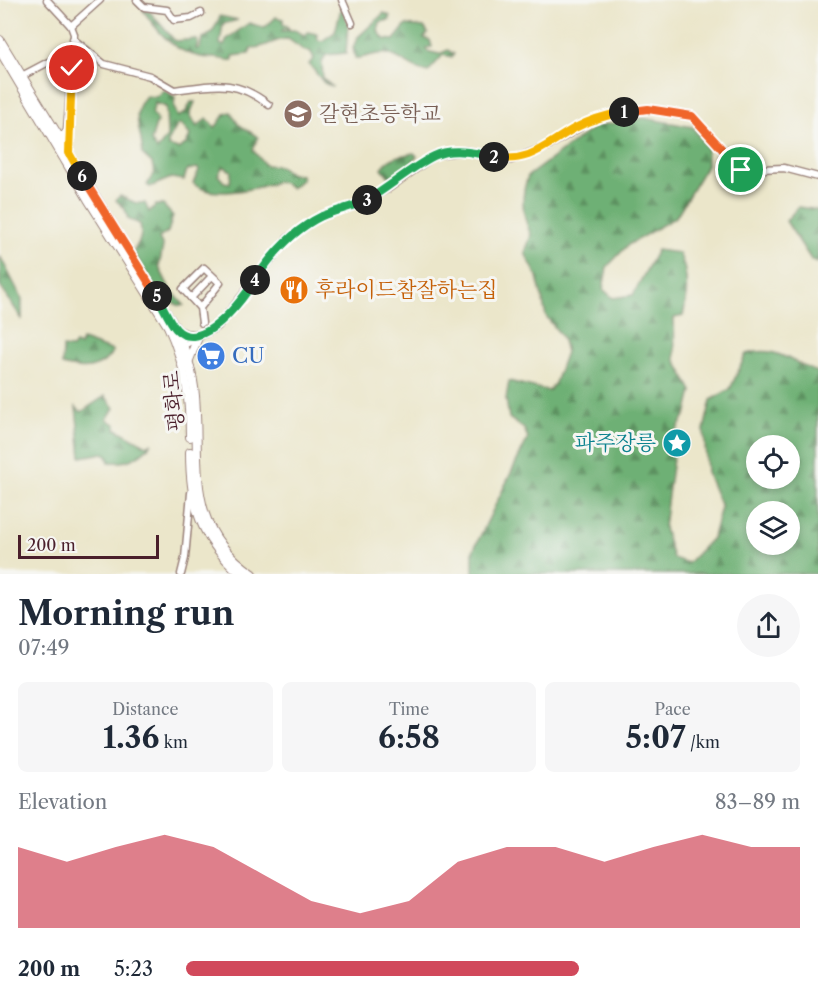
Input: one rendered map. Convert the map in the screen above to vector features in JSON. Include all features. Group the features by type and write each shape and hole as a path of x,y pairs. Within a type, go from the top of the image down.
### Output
{"main road":[{"name":"평화로","path":"0,40 19,78 189,362 195,394 195,470 201,503 208,524 223,548 253,574"},
{"name":"평화로","path":"0,51 69,153 177,330 190,404 191,492 208,538 241,574"},
{"path":"58,136 64,136 68,132"},
{"path":"68,132 69,153"},
{"path":"177,330 186,334 199,334 189,362"}],"street":[{"path":"47,0 71,26 74,39 68,132"},
{"path":"71,26 100,0"},
{"path":"137,0 144,7 167,10 174,20 191,18 201,13"},
{"path":"342,0 352,23"},
{"path":"74,39 104,64 150,76 174,90 202,85 225,85 246,89 269,105"},
{"path":"19,78 73,50"},
{"path":"181,347 199,334 218,326 288,238 321,216 359,204 389,188 435,155 466,151 511,160 548,146 589,122 620,112 648,109 692,116 741,170 784,168 818,177"},
{"path":"200,308 220,283 204,268 183,289 200,308 202,323"},
{"path":"191,298 212,276"},
{"path":"181,574 185,558 191,492"}],"green space":[{"path":"342,5 348,24 346,53 326,55 322,62 323,79 333,87 324,83 309,64 314,58 310,51 305,51 288,39 252,48 249,54 233,56 233,60 202,57 181,50 172,44 143,10 150,12 175,41 196,39 198,42 196,49 200,48 202,38 211,32 220,16 238,20 223,24 220,44 224,46 227,39 249,23 264,27 276,17 283,19 283,24 289,29 284,28 282,31 295,30 304,35 308,32 317,34 318,40 322,41 335,32"},
{"path":"384,13 390,16 390,20 380,22 378,31 384,39 394,40 406,25 424,27 428,33 424,38 430,40 432,47 426,48 427,51 439,54 448,50 454,54 452,57 443,55 428,72 388,54 355,58 353,48 357,38"},
{"path":"164,90 175,97 174,107 178,117 185,113 191,102 195,102 190,114 197,127 207,118 215,128 225,114 231,112 238,124 258,137 253,150 265,165 279,166 291,174 301,175 302,179 291,188 276,182 230,192 209,191 193,183 199,170 197,168 187,170 184,180 171,178 150,187 147,185 154,173 152,163 142,154 137,118 141,103 146,96 156,97","holes":["155,103 166,107 167,137 157,150 151,141 157,121 152,113","178,124 181,124 190,135 186,144 178,149 168,146","223,166 231,171 230,183 224,182 218,175"]},
{"path":"644,118 693,127 707,149 707,165 676,217 628,245 607,267 603,289 613,298 633,295 657,250 679,253 686,276 687,292 683,316 674,318 675,359 692,391 687,412 677,430 664,528 673,558 688,563 713,537 721,507 707,473 704,430 711,400 730,389 746,354 776,353 818,372 818,574 473,574 473,551 528,438 524,429 509,418 506,399 509,381 549,391 555,383 566,352 562,337 546,316 537,276 525,253 531,235 523,206 528,176 596,126"},
{"path":"414,153 417,156 409,167 390,178 382,168 392,159"},
{"path":"120,196 136,203 145,203 149,212 156,205 163,205 173,216 168,232 159,238 163,246 159,267 170,289 184,305 180,306 161,297 133,252 141,236 140,224 128,219 125,209 116,200"},
{"path":"798,207 818,210 818,263 812,261 786,221"},
{"path":"0,256 22,299 22,319 0,286"},
{"path":"82,340 113,351 103,362 91,368 62,365 63,347 72,348 75,344 80,346"},
{"path":"105,396 114,408 107,419 116,425 116,429 147,446 152,443 133,458 121,462 109,462 103,453 81,457 76,407 81,412"}],"place":[{"name":"갈현초등학교","path":"298,114"},
{"name":"후라이드참잘하는집","path":"294,290"},
{"name":"CU","path":"211,356"},
{"name":"파주장릉","path":"677,443"}],"route":[{"path":"72,68 68,120 69,153 177,330 186,334 199,334 218,326 247,293 268,261 288,238 321,216 359,204 389,188 435,155 466,151 511,160 530,155 589,122 631,110 648,109 692,116 700,122 741,170"}]}
